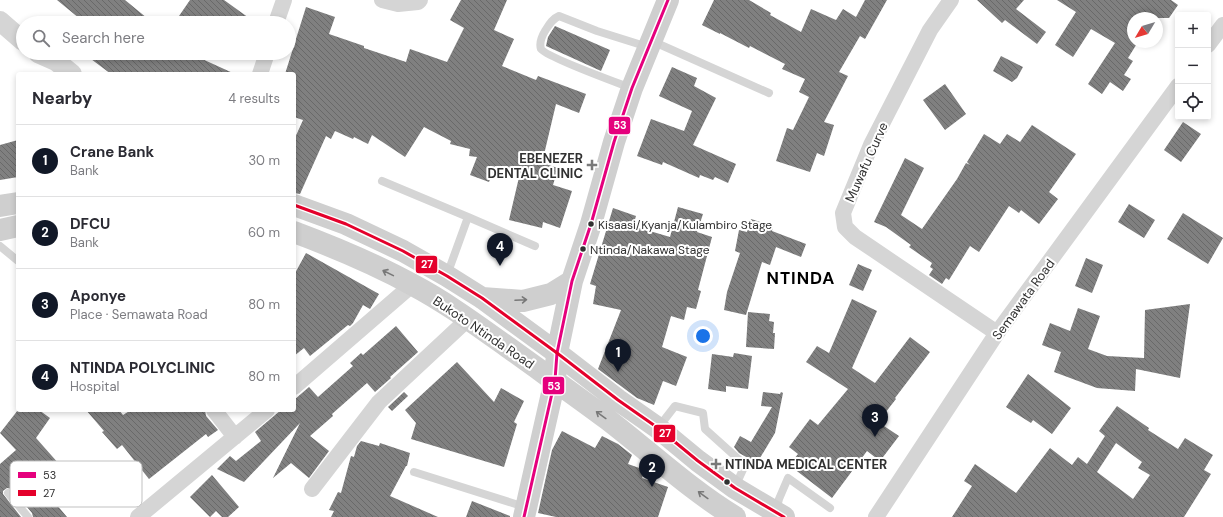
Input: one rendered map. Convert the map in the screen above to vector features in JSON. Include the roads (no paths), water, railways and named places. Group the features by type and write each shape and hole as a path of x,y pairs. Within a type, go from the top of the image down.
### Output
{"main road":[{"path":"525,512 555,380 557,353 572,281 592,224 614,142 632,88 668,0"},
{"path":"0,206 16,203"},
{"name":"Bukoto Ntinda Road","path":"296,206 346,224 403,251 482,298 618,400 658,428 698,461 735,488 780,514"},
{"path":"0,230 16,226"},
{"name":"Bukoto Ntinda Road","path":"296,233 335,247 412,285 442,302 555,380 607,419 684,481 721,509 735,517"},
{"path":"482,298 523,301 551,294 572,281"}],"street":[{"path":"278,16 284,0"},
{"path":"382,0 398,4 418,2 420,0"},
{"name":"Muwafu Curve","path":"951,0 930,30 874,138 843,213 845,227 855,237 997,333"},
{"path":"0,22 16,35"},
{"path":"1211,41 1223,25"},
{"path":"41,60 47,72"},
{"path":"54,60 70,72"},
{"path":"261,72 265,60"},
{"name":"Semawata Road","path":"876,517 997,333 1175,90"},
{"path":"296,384 412,285"},
{"path":"312,489 379,402 468,319"},
{"path":"216,412 235,437"},
{"path":"138,517 265,412"}],"lane":[{"path":"632,88 544,52 540,43 552,20 559,16 597,31 650,44 768,93"},
{"path":"382,181 535,246"},
{"path":"447,276 468,217"},
{"path":"0,246 16,259"},
{"path":"658,428 675,406 703,413 705,429 745,465 735,488"},
{"path":"414,472 525,512"},
{"path":"780,514 779,499 788,478 830,508"},
{"path":"20,507 28,517"}],"place":[{"name":"EBENEZER DENTAL CLINIC","path":"592,165"},
{"name":"Kisaasi/Kyanja/Kulambiro Stage","path":"591,224"},
{"name":"Ntinda/Nakawa Stage","path":"583,249"},
{"name":"NTINDA POLYCLINIC","path":"500,266"},
{"name":"Crane Bank","path":"618,372"},
{"name":"Aponye","path":"875,437"},
{"name":"NTINDA MEDICAL CENTER","path":"716,464"},
{"name":"DFCU","path":"652,487"}],"district":[{"name":"NTINDA","path":"801,278"}]}
